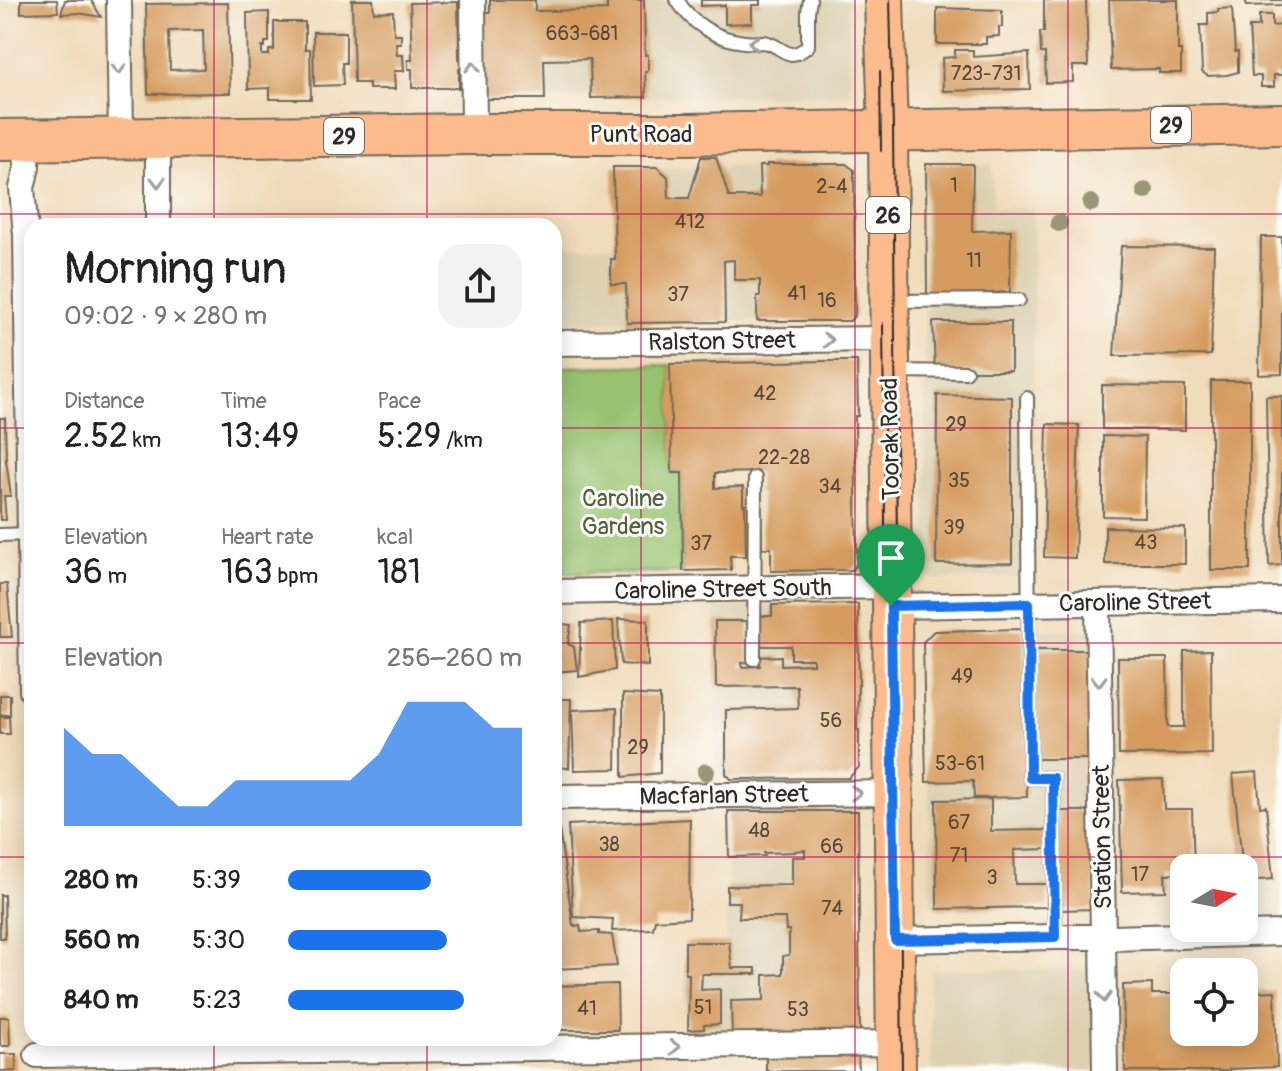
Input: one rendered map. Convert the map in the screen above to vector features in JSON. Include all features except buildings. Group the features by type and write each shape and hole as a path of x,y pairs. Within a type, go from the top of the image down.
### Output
{"highway":[{"name":"Punt Road","path":"13,140 687,134 1282,124"}],"main road":[{"name":"Toorak Road","path":"884,0 888,130 896,1057"}],"street":[{"path":"119,0 140,138 156,218"},
{"path":"473,0 474,134"},
{"path":"13,140 27,167 22,188 25,218"},
{"name":"Ralston Street","path":"562,343 889,355"},
{"name":"Caroline Street South","path":"562,592 755,589 891,596"},
{"name":"Caroline Street","path":"891,596 1029,603 1282,600"},
{"name":"Station Street","path":"1098,603 1105,1071"},
{"name":"Macfarlan Street","path":"562,797 893,793"},
{"path":"895,940 1282,933"},
{"path":"37,1055 896,1057"}],"lane":[{"path":"677,0 686,14 720,37 748,43 764,42 791,55 808,46 810,0"},
{"path":"889,301 1019,300"},
{"path":"889,355 966,372"},
{"path":"1027,398 1030,778 1053,778 1055,937"},
{"path":"754,659 755,478"},
{"path":"0,535 24,534"}],"shaded area":[{"path":"483,0 848,0 850,94 485,99"},
{"path":"992,164 993,208 1033,208 1035,577 933,579 926,573 924,172 931,165"},
{"path":"846,165 849,320 562,322 562,247 614,246 613,169"},
{"path":"856,604 848,775 716,776 715,607"},
{"path":"1092,630 1094,905 935,908 930,902 927,635 931,631"},
{"path":"858,810 860,1033 686,1035 684,943 727,942 728,811"},
{"path":"1095,969 1095,1071 931,1071 930,975 935,970"}],"green space":[{"name":"Caroline Gardens","path":"670,365 672,474 682,474 683,572 564,573 562,367"}],"tram line":[{"path":"890,0 902,1071"},
{"path":"880,71 881,151"},
{"path":"883,323 887,719"}],"route":[{"path":"1029,603 1030,778 1053,778 1055,937 895,940 891,606 1029,603"}]}
